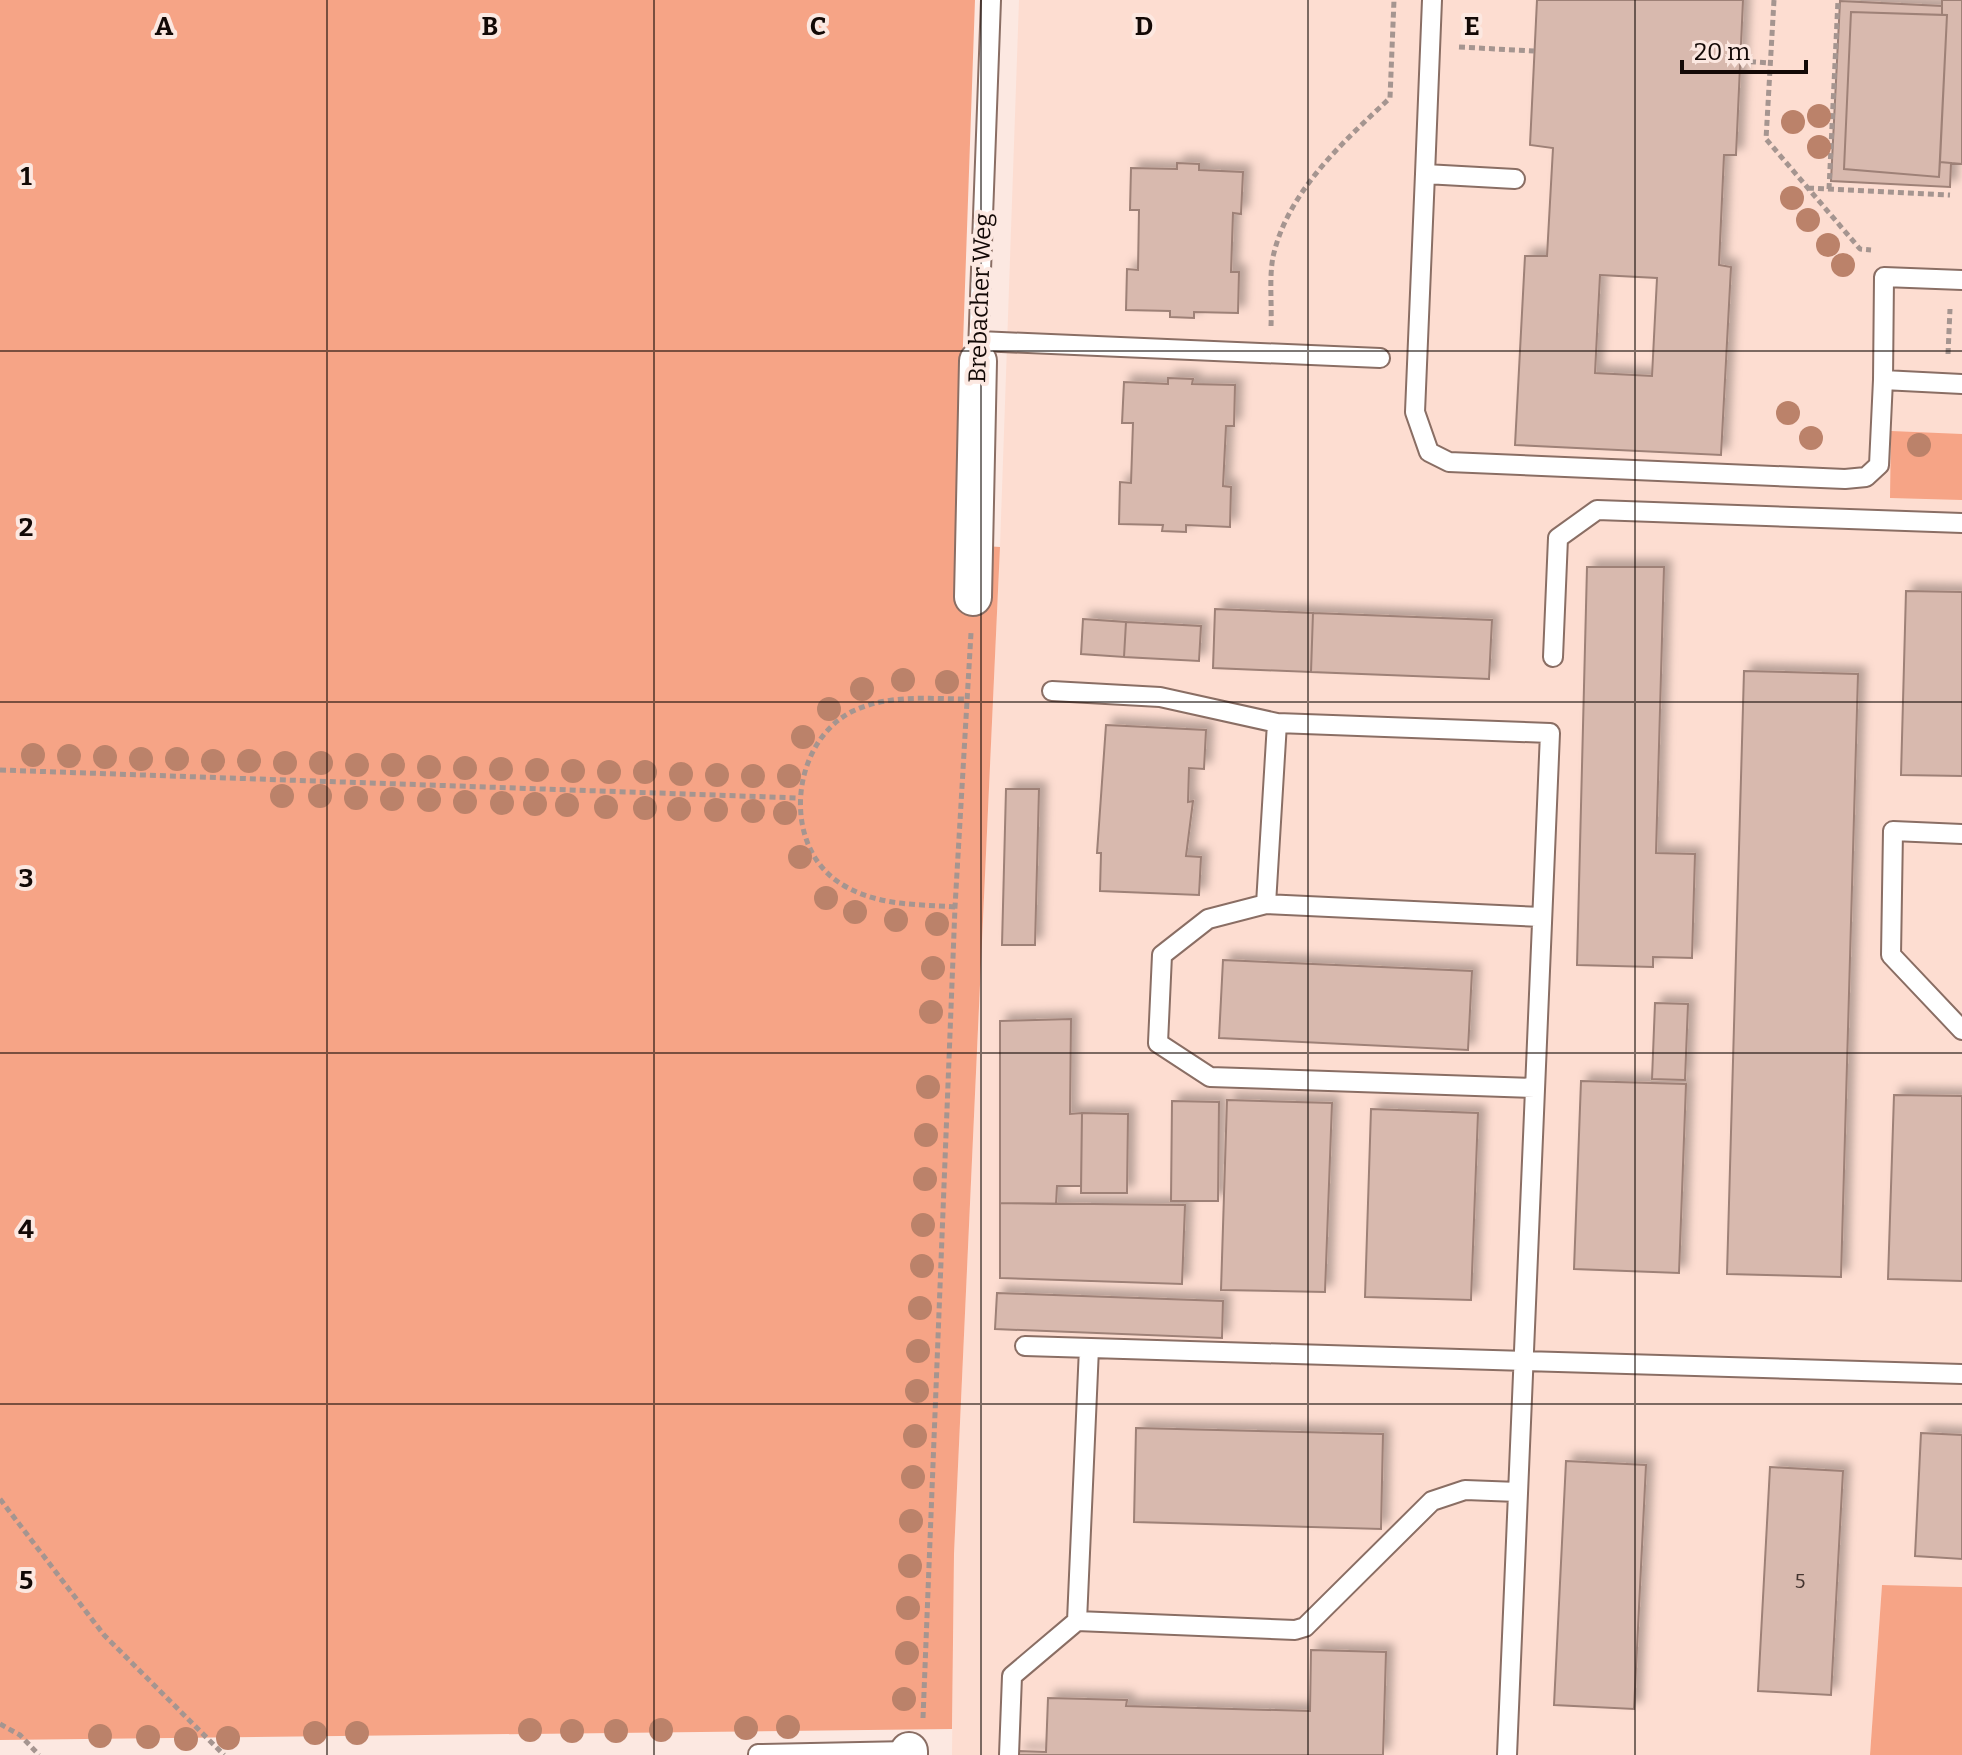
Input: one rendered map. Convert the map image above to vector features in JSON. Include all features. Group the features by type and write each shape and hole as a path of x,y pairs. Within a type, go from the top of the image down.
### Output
{"street":[{"name":"Brebacher Weg","path":"973,597 978,351"}],"lane":[{"name":"Brebacher Weg","path":"978,351 991,0"},
{"path":"1432,0 1415,412 1429,452 1449,462 1845,479 1866,477 1879,465 1884,277 1962,280"},
{"path":"1425,174 1515,179"},
{"path":"978,351 1271,353 1380,358"},
{"path":"1883,380 1962,384"},
{"path":"1553,657 1558,538 1597,510 1962,523"},
{"path":"1052,691 1160,697 1277,723 1550,733 1507,1755"},
{"path":"1266,904 1277,723"},
{"path":"1962,834 1893,831 1891,955 1962,1030"},
{"path":"1535,1088 1210,1077 1158,1043 1162,955 1208,919 1266,904 1542,917"},
{"path":"1025,1346 1962,1374"},
{"path":"1077,1621 1089,1348"},
{"path":"1009,1755 1012,1676 1077,1621 1295,1630 1305,1627 1432,1501 1465,1490 1518,1492"},
{"path":"758,1754 909,1753"}],"path":[{"path":"1271,353 1273,257 1293,209 1335,149 1390,98 1394,0"},
{"path":"1774,0 1766,139 1860,249 1885,252 1884,277"},
{"path":"1829,189 1838,0"},
{"path":"1740,61 1770,63"},
{"path":"1807,187 1950,195"},
{"path":"1948,358 1950,309"},
{"path":"909,1753 923,1727 955,907 973,597"},
{"path":"955,907 882,902 841,884 816,859 803,828 799,798 808,762 824,736 852,712 893,698 967,699"},
{"path":"0,770 799,798"},
{"path":"0,1499 104,1635 224,1755"},
{"path":"0,1724 20,1735 39,1755"}],"shaded area":[{"path":"0,0 975,0 956,544 1000,547 954,1554 952,1729 0,1740"},
{"path":"1019,0 1962,0 1962,1587 1882,1585 1870,1755 952,1755 954,1554 1000,547"},
{"path":"1891,431 1962,434 1962,500 1890,498"},
{"path":"1882,1585 1962,1587 1962,1755 1870,1755"}],"building":[{"path":"1537,0 1743,0 1736,155 1724,155 1719,265 1731,267 1721,455 1515,445 1525,256 1547,256 1553,148 1530,145","holes":["1600,275 1657,278 1652,376 1595,373"]},
{"path":"1942,0 1962,0 1962,164 1940,162 1947,15 1942,15"},
{"path":"1840,1 1942,6 1942,15 1851,12 1844,169 1939,177 1940,162 1951,163 1950,187 1831,181"},
{"path":"1851,12 1947,15 1939,177 1844,169"},
{"path":"1177,163 1199,164 1199,170 1243,172 1241,214 1233,213 1231,272 1239,272 1238,313 1194,312 1194,318 1170,317 1170,311 1126,310 1127,269 1138,270 1139,210 1130,210 1131,168 1177,169"},
{"path":"1168,378 1193,379 1192,384 1235,385 1234,426 1226,426 1223,486 1231,487 1230,527 1186,525 1186,532 1162,531 1163,525 1119,524 1120,482 1131,483 1133,423 1122,423 1124,382 1168,384"},
{"path":"1587,567 1664,567 1656,853 1695,854 1692,958 1653,957 1653,967 1577,965"},
{"path":"1906,591 1962,592 1962,776 1901,775"},
{"path":"1215,609 1313,613 1311,672 1213,668"},
{"path":"1313,613 1492,620 1489,679 1311,672"},
{"path":"1083,619 1126,622 1124,657 1081,654"},
{"path":"1126,622 1201,626 1199,661 1124,657"},
{"path":"1744,671 1858,674 1841,1277 1727,1274"},
{"path":"1106,725 1206,730 1204,769 1189,768 1188,802 1193,801 1186,856 1201,857 1199,895 1100,891 1101,853 1097,853"},
{"path":"1006,789 1039,789 1035,945 1002,945"},
{"path":"1223,960 1472,971 1468,1050 1219,1038"},
{"path":"1655,1003 1688,1004 1685,1080 1652,1079"},
{"path":"1071,1019 1070,1114 1082,1113 1081,1186 1057,1186 1056,1204 1000,1203 1000,1021"},
{"path":"1581,1081 1686,1084 1679,1273 1574,1269"},
{"path":"1894,1095 1962,1096 1962,1281 1888,1279"},
{"path":"1227,1100 1332,1103 1325,1292 1221,1290"},
{"path":"1172,1101 1219,1102 1218,1201 1171,1201"},
{"path":"1371,1109 1478,1113 1471,1300 1365,1297"},
{"path":"1082,1113 1128,1114 1127,1193 1081,1193"},
{"path":"1000,1203 1185,1205 1182,1284 1000,1278"},
{"path":"997,1293 1223,1301 1222,1338 995,1329"},
{"path":"1136,1428 1383,1434 1381,1529 1134,1522"},
{"path":"1921,1433 1962,1435 1962,1559 1915,1556"},
{"path":"1566,1461 1646,1465 1634,1709 1554,1705"},
{"path":"1770,1467 1843,1471 1831,1695 1758,1691"},
{"path":"1311,1650 1386,1652 1383,1755 1018,1755 1019,1751 1046,1752 1048,1698 1127,1700 1126,1706 1310,1711"}]}
